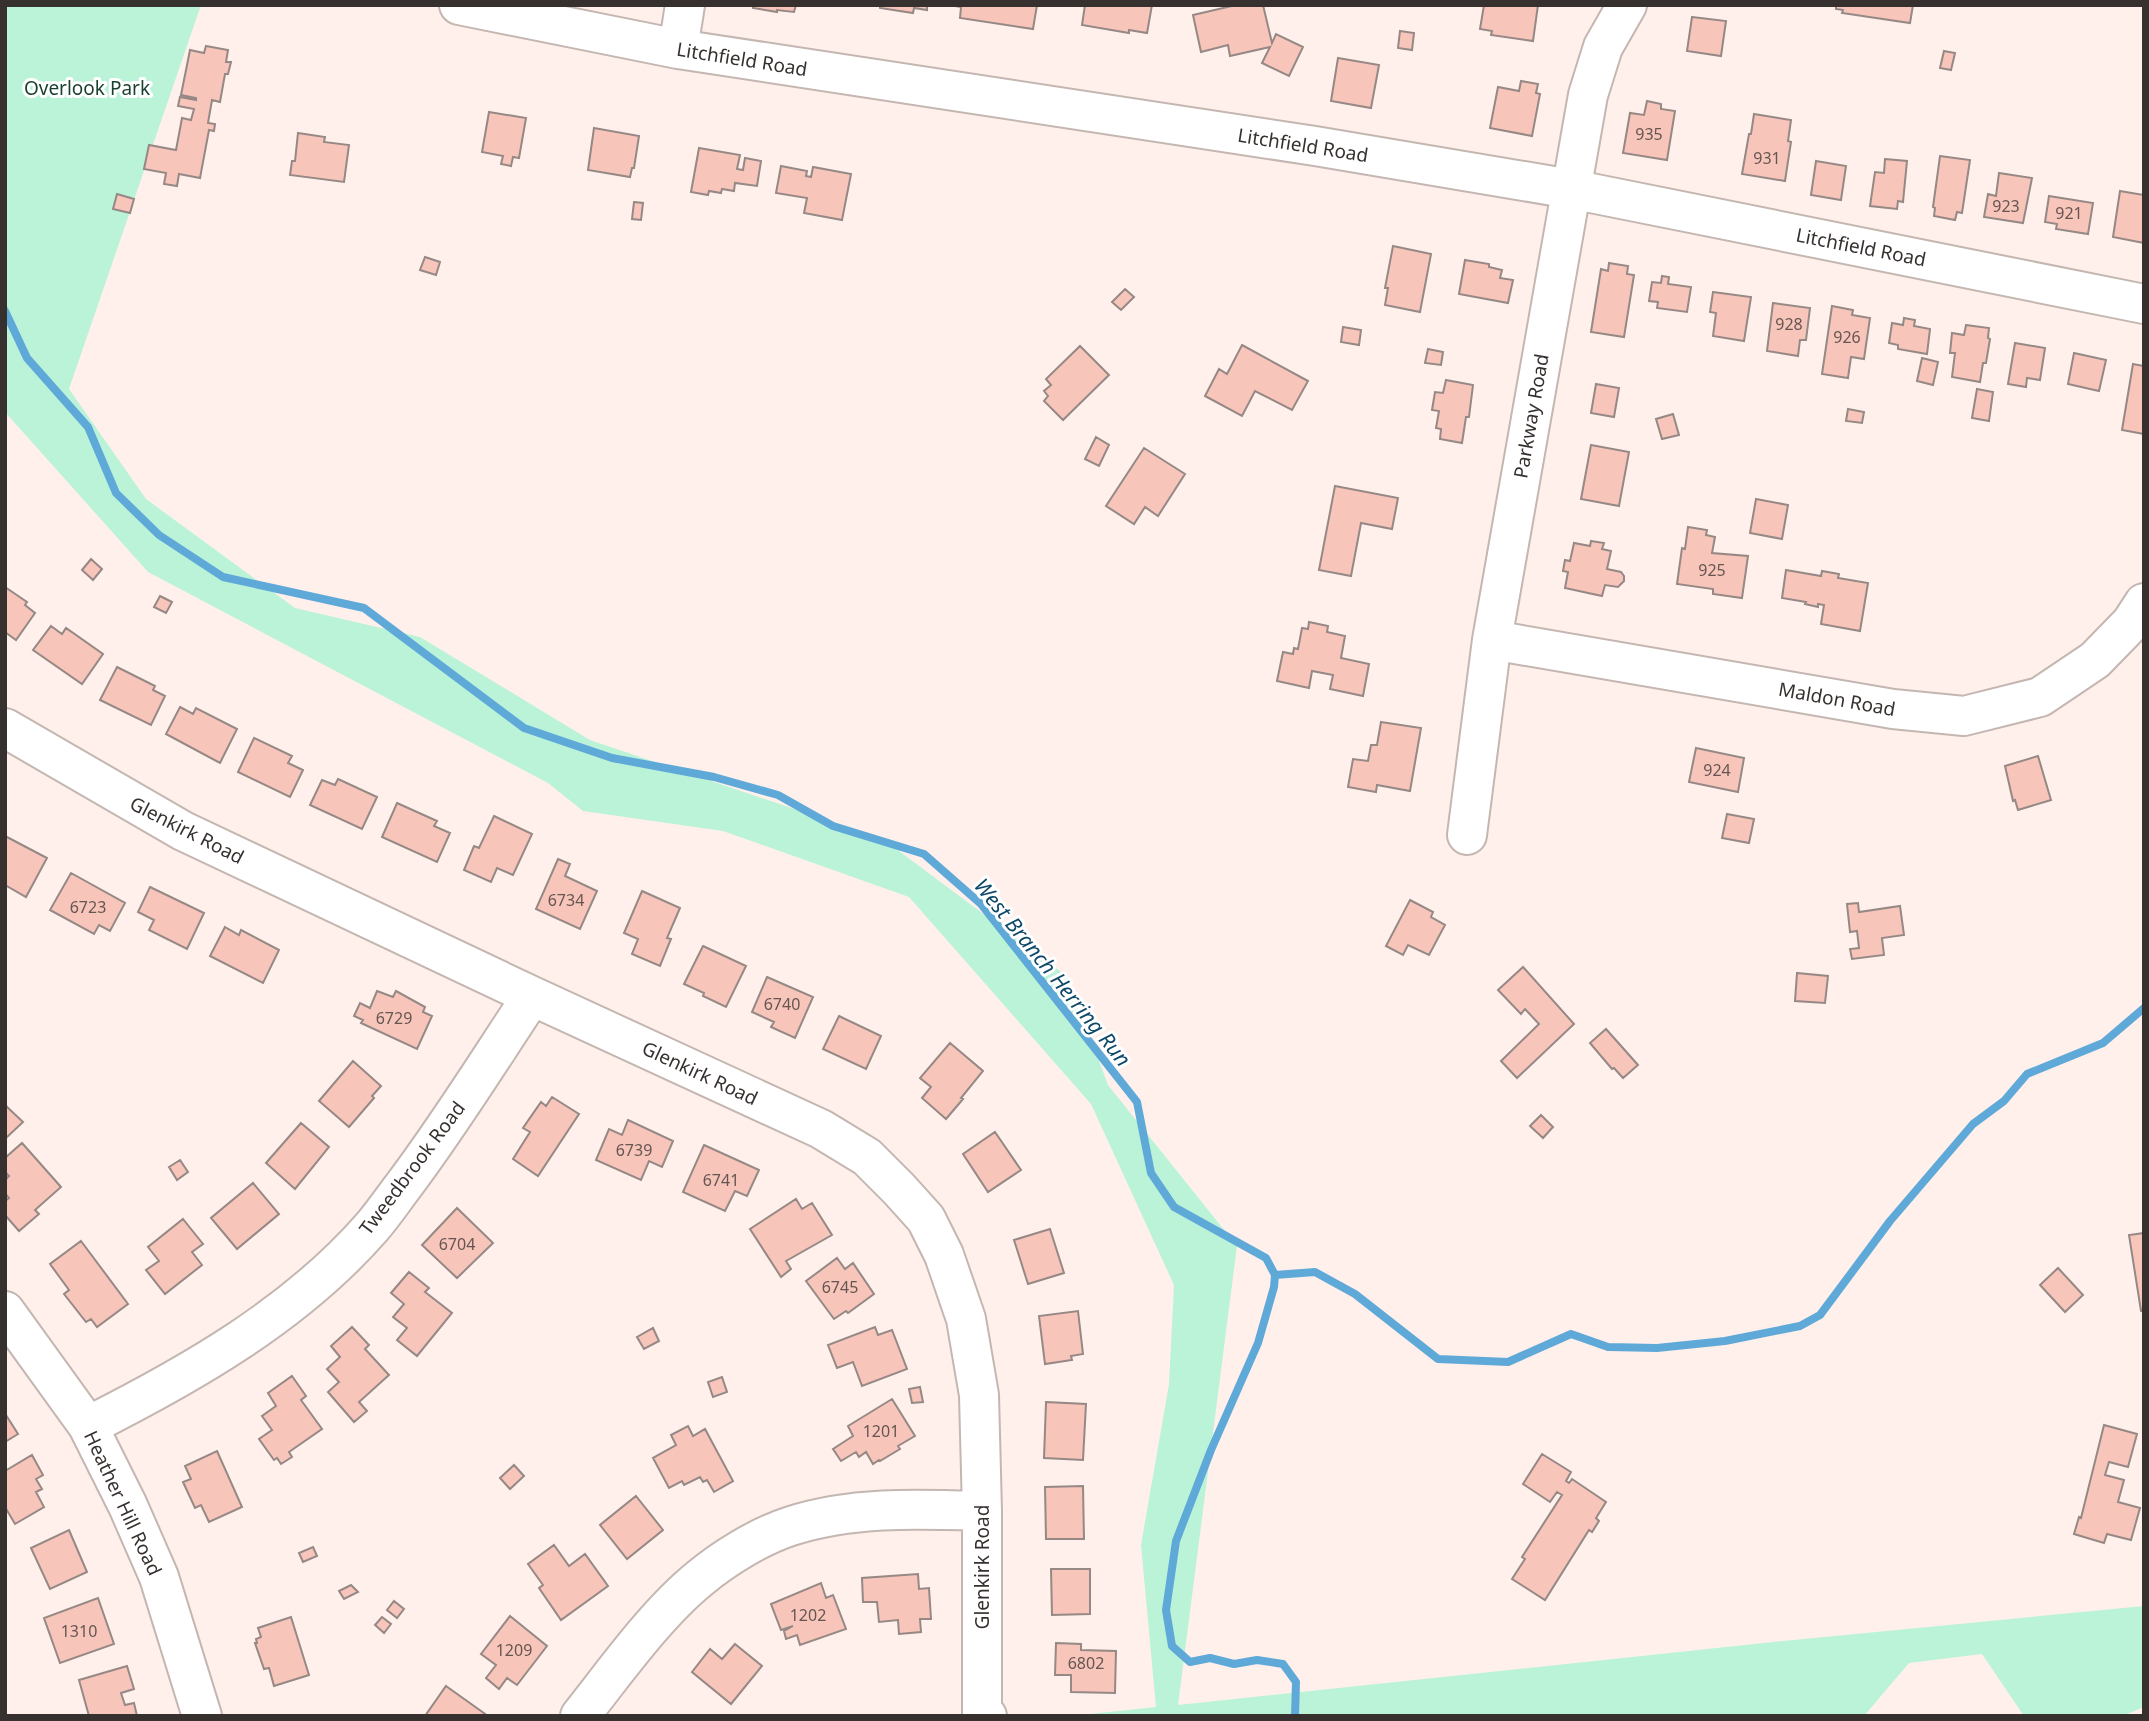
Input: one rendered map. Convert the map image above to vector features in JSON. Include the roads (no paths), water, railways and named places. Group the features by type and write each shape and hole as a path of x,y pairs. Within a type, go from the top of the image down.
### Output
{"street":[{"name":"Litchfield Road","path":"459,5 678,49 1315,146 1571,189 2144,304"},
{"path":"678,49 685,5"},
{"name":"Parkway Road","path":"1467,835 1492,640 1587,95 1603,47 1627,5"},
{"name":"Maldon Road","path":"1492,640 1893,709 1964,716 2040,697 2095,660 2131,624 2144,603"},
{"name":"Glenkirk Road","path":"5,728 183,831 821,1129 867,1157 926,1219 944,1255 966,1319 979,1395 984,1714"},
{"name":"Tweedbrook Road","path":"88,1426 148,1396 206,1361 273,1318 321,1278 372,1227 433,1147 532,996"},
{"name":"Heather Hill Road","path":"5,1311 88,1426 128,1506 159,1577 202,1716"},
{"path":"580,1716 666,1611 699,1579 742,1549 791,1526 834,1517 873,1511 982,1511"}],"waterway":[{"name":"West Branch Herring Run","path":"5,311 27,358 88,427 116,493 159,535 223,577 364,608 524,728 612,758 714,777 778,795 833,826 924,854 981,904 1137,1102 1151,1173 1174,1207 1266,1258 1275,1275 1258,1343 1211,1450 1176,1541 1166,1610 1172,1646 1190,1662 1210,1658 1234,1664 1257,1660 1283,1664 1296,1682 1295,1716"},
{"path":"1275,1275 1315,1272 1355,1294 1438,1359 1508,1362 1571,1334 1608,1347 1657,1348 1725,1341 1800,1326 1820,1315 1890,1221 1973,1124 2004,1101 2027,1074 2103,1043 2144,1008"}],"park label":[{"name":"Overlook Park","path":"87,88"}]}
